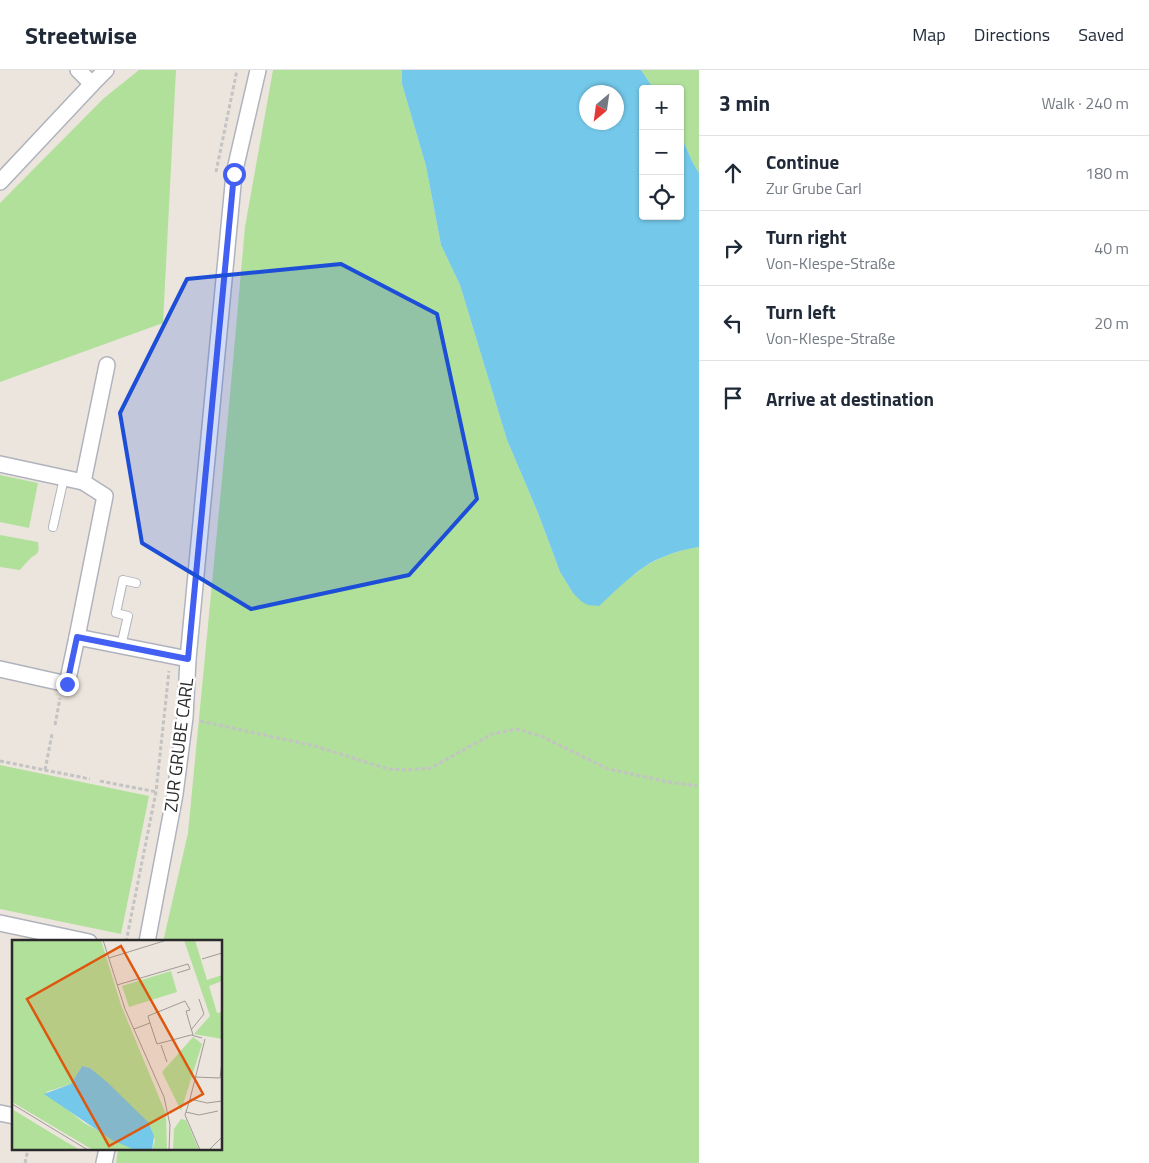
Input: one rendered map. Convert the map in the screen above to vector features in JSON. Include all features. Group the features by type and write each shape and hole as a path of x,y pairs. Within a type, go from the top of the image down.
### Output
{"street":[{"path":"78,70 92,84"},
{"path":"0,182 106,70"},
{"name":"ZUR GRUBE CARL","path":"147,940 175,794 185,717 188,659 234,174 258,70"},
{"path":"82,482 107,365"},
{"path":"0,464 82,482 105,496 67,684 0,669"},
{"path":"77,637 188,659"},
{"path":"0,923 80,940"},
{"path":"104,1163 106,1150"}],"lane":[{"path":"53,527 64,478"},
{"path":"121,646 128,616 116,613 123,580 136,583"}],"path":[{"path":"216,175 237,70"},
{"path":"126,940 156,792 170,655"},
{"path":"55,725 64,682"},
{"path":"185,717 315,746 388,769 408,770 431,768 492,734 517,729 541,736 608,768 674,783 699,786"},
{"path":"45,770 52,734"},
{"path":"0,761 90,779"},
{"path":"100,781 175,794"},
{"path":"25,1163 28,1150"}],"highlighted area":[{"path":"341,264 437,314 477,499 409,575 251,609 142,543 120,413 187,279"}],"green space":[{"path":"139,70 176,70 163,323 0,382 0,203 103,99"},
{"path":"273,70 402,70 402,84 426,166 441,245 460,285 507,440 538,513 560,572 573,593 634,575 645,566 667,555 699,547 699,1163 116,1163 118,1150 222,1150 222,940 163,940 188,833 245,227"},
{"path":"641,70 699,70 699,173 684,143 684,85 651,85"},
{"path":"0,475 38,483 29,528 0,522"},
{"path":"0,535 38,542 39,550 20,570 0,567"},
{"path":"0,765 149,796 121,934 0,909"}],"water":[{"path":"402,70 641,70 651,85 639,85 639,220 684,220 684,143 699,173 699,547 670,554 650,563 632,576 599,606 588,605 582,602 573,593 560,572 538,513 507,440 460,285 441,245 426,166 402,84"}],"route":[{"path":"67,684 77,637 188,659 234,174"}]}
